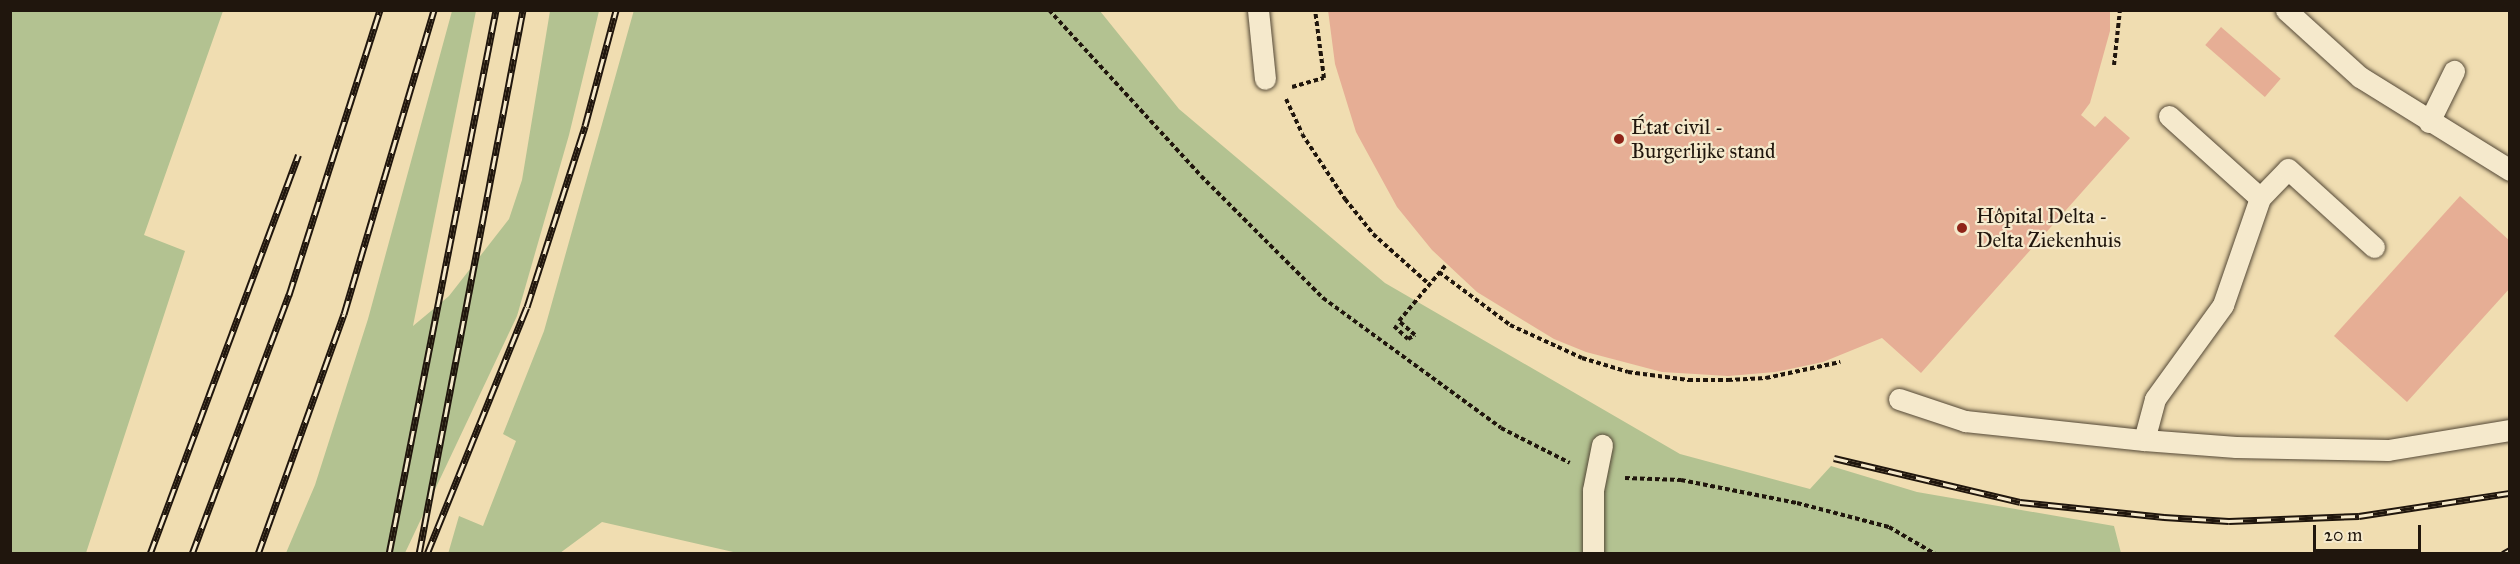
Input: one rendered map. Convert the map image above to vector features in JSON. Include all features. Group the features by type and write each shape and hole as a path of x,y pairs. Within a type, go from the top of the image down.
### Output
{"lane":[{"path":"2286,10 2360,77 2428,122 2510,170"},
{"path":"1252,15 1265,79"},
{"path":"2428,122 2454,71"},
{"path":"2169,116 2260,198"},
{"path":"2144,440 2155,399 2223,305 2260,198 2288,169 2374,247"},
{"path":"1899,399 1965,421 2235,447 2388,450 2510,430"},
{"path":"2483,436 2510,413"},
{"path":"1593,554 1596,477 1602,445"}],"path":[{"path":"1049,10 1201,176 1323,298 1501,428 1596,477 1681,480 1797,503 1889,527 1935,554"},
{"path":"1315,10 1324,78 1282,90 1302,134 1345,199 1373,234 1430,285"},
{"path":"2114,65 2120,10"},
{"path":"1394,326 1408,339 1415,335 1398,321 1445,266"},
{"path":"1439,272 1510,325 1582,358 1628,372 1688,380 1728,380 1766,378 1840,362"}],"green space":[{"path":"634,10 1100,11 1179,109 1385,283 1680,454 1810,489 1831,466 1917,492 2114,526 2121,553 742,554 602,522 560,553 448,554 459,516 483,526 516,441 503,434 544,331"},
{"path":"10,11 223,11 144,235 185,251 86,553 11,553"},
{"path":"452,11 476,11 413,326 449,296 509,219 522,180 550,11 599,11 569,135 517,316 405,553 286,553 315,485 368,319"}],"building":[{"path":"1328,10 2110,10 2110,31 2090,103 2081,115 2095,127 2105,116 2130,138 1921,373 1882,338 1823,362 1775,372 1728,376 1662,372 1586,352 1554,339 1477,292 1432,250 1397,207 1356,132 1335,64"},
{"path":"2221,27 2281,79 2265,97 2205,45"},
{"path":"2460,196 2510,241 2510,288 2407,402 2334,336"}],"railway":[{"path":"192,554 289,295 380,10"},
{"path":"258,554 344,314 434,10"},
{"path":"389,554 496,10"},
{"path":"419,554 523,10"},
{"path":"427,554 527,307 585,126 616,10"},
{"path":"150,554 298,155"},
{"path":"1834,458 2020,502 2164,517 2229,521 2359,516 2510,493"},
{"path":"2503,554 2510,550"}],"place":[{"name":"État civil - Burgerlijke stand","path":"1619,139"},
{"name":"Hôpital Delta - Delta Ziekenhuis","path":"1962,228"}]}
